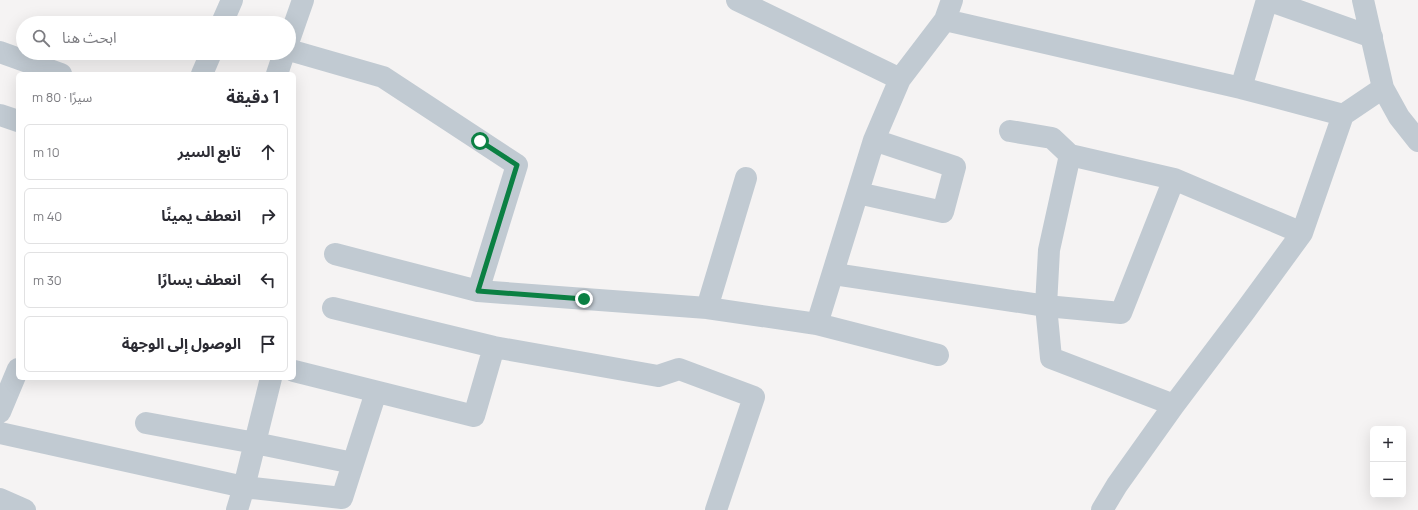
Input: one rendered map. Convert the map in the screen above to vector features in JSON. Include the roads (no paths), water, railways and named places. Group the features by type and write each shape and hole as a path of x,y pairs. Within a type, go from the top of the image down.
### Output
{"street":[{"path":"225,16 232,0"},
{"path":"296,20 303,0"},
{"path":"737,0 900,79"},
{"path":"1241,88 1267,0 1372,37"},
{"path":"1363,0 1384,88 1399,117 1418,142"},
{"path":"817,324 834,274 874,140 900,79 948,10 1343,115"},
{"path":"0,52 16,58"},
{"path":"296,52 383,76 517,165 478,291"},
{"path":"22,60 55,72"},
{"path":"203,72 208,60"},
{"path":"278,72 282,60"},
{"path":"1102,510 1117,486 1174,405 1302,233 1343,115 1384,88"},
{"path":"0,115 16,120"},
{"path":"1010,132 1052,138 1070,155 1174,179 1302,233"},
{"path":"858,194 943,212 955,166 874,140"},
{"path":"1070,155 1049,250 1046,306 1051,358 1174,405"},
{"path":"707,308 746,178"},
{"path":"834,274 1046,306 1121,313 1174,179"},
{"path":"335,254 478,291 707,308 817,324 938,355"},
{"path":"333,308 494,347 658,376 679,369 754,397 716,510"},
{"path":"296,372 474,416 494,347"},
{"path":"0,412 16,374"},
{"path":"237,510 271,380"},
{"path":"0,433 244,487 342,498 376,392"},
{"path":"146,423 255,443 353,464"},
{"path":"0,499 25,510"}]}
